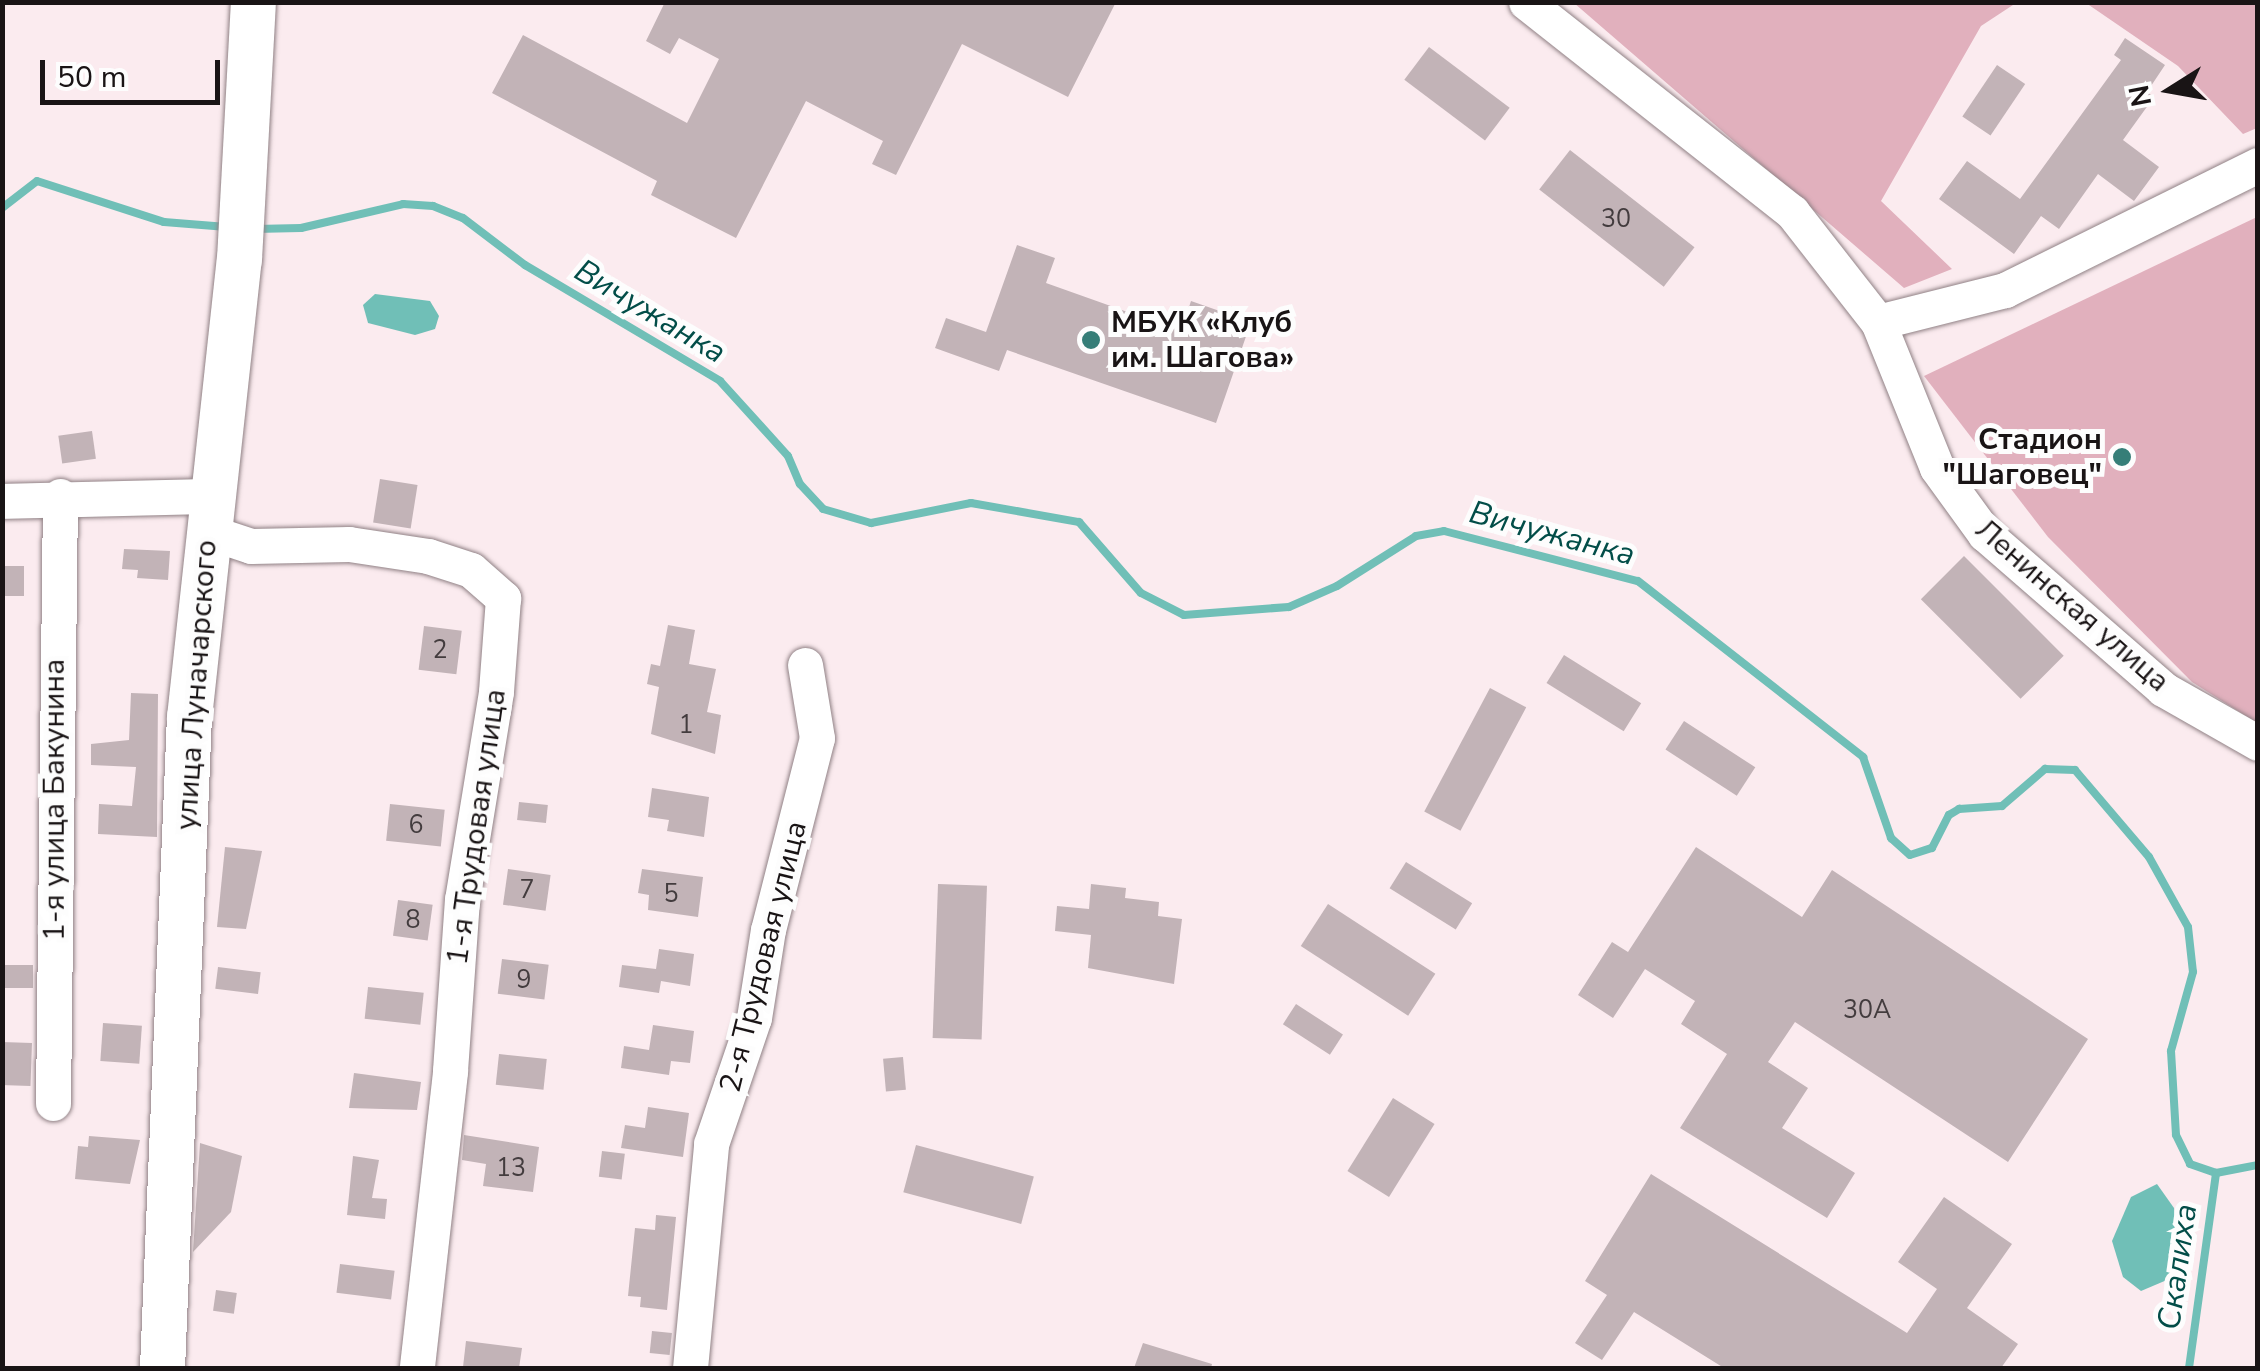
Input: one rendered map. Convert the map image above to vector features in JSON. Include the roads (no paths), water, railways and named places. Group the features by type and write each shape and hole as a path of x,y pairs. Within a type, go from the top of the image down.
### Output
{"main road":[{"name":"улица Луначарского","path":"162,1368 190,716 208,514 240,259 253,2"}],"street":[{"name":"Ленинская улица","path":"1526,2 1792,212 1878,322 1937,468 1961,508 2162,689 2258,744"},
{"path":"1878,322 2005,290 2258,165"},
{"path":"2,501 60,496 208,514"},
{"name":"1-я улица Бакунина","path":"53,1103 60,496"},
{"name":"1-я Трудовая улица","path":"208,514 251,546 350,544 428,556 472,570 503,598 496,692 462,899 450,1072 417,1368"},
{"name":"2-я Трудовая улица","path":"690,1368 711,1144 754,1018 768,930 817,738 805,665"}],"water":[{"path":"375,294 430,301 439,316 435,329 415,335 368,323 363,305"},
{"path":"2157,1184 2174,1208 2181,1274 2141,1291 2123,1277 2112,1241 2131,1197"}],"waterway":[{"name":"Вичужанка","path":"2,208 37,181 164,222 227,227"},
{"name":"Вичужанка","path":"255,229 301,228 403,204 433,206 463,218 525,265 720,381 788,456 800,484 823,509 871,523 971,503 1079,522 1141,593 1184,615 1289,607 1337,586 1416,536 1444,531 1638,581 1863,757 1891,838 1910,855 1932,848 1949,815 1959,809 2002,806 2045,769 2075,770 2149,857 2188,927 2193,972 2171,1051 2176,1135 2190,1164 2216,1173 2258,1165"},
{"name":"Скалиха","path":"2189,1368 2216,1173"}],"place":[{"name":"МБУК «Клуб им. Шагова»","path":"1091,340"},
{"name":"Стадион \"Шаговец\"","path":"2122,457"}]}
